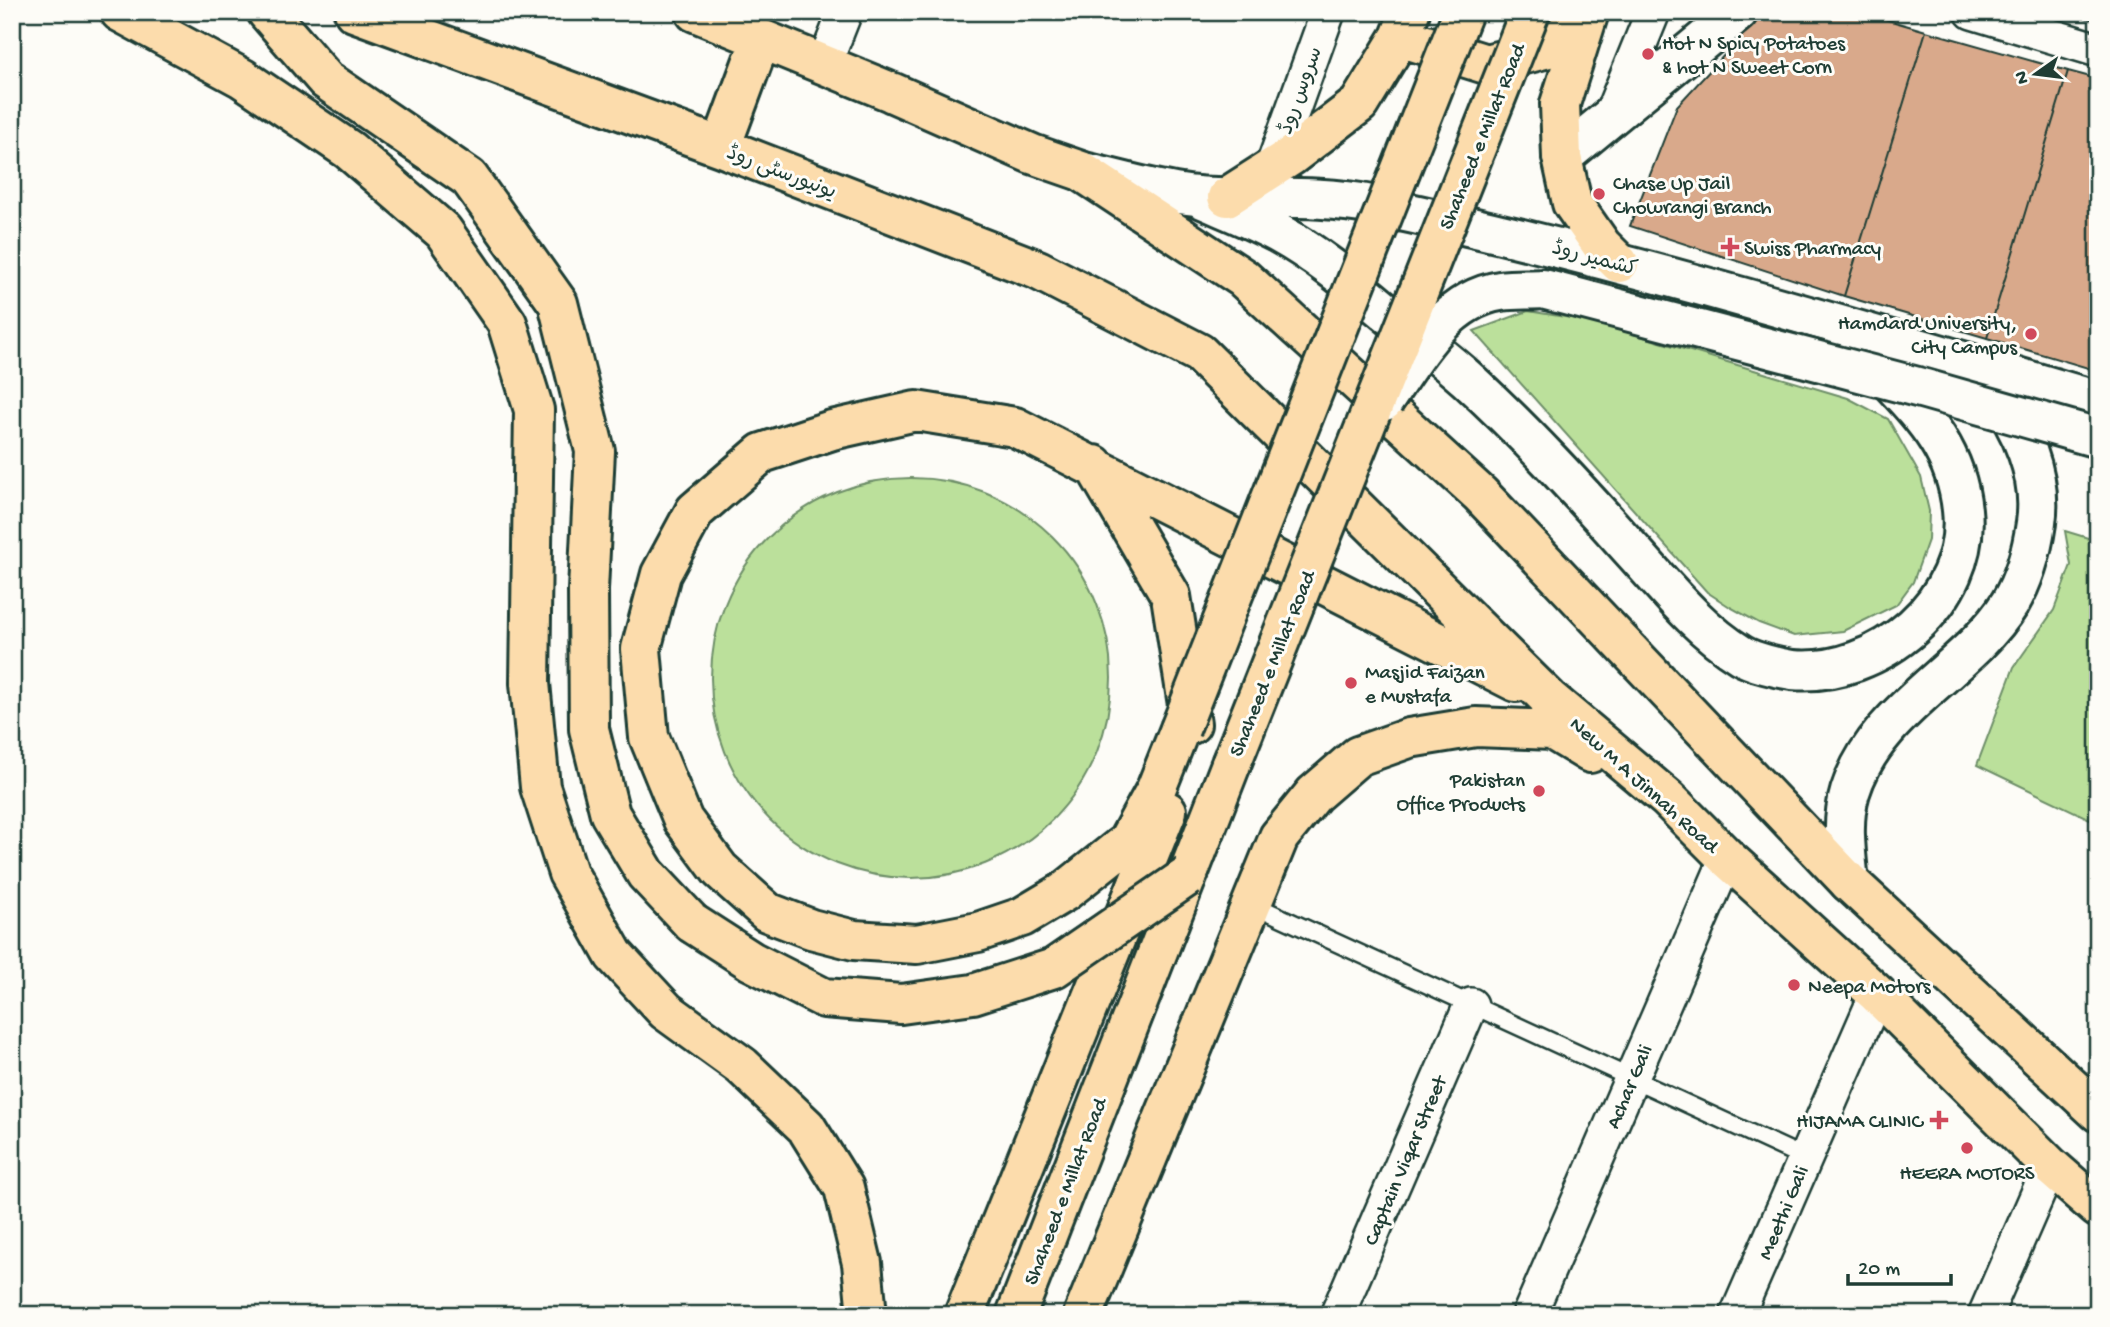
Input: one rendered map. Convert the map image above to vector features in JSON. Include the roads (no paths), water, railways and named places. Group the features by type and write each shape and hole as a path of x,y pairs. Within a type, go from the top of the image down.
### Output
{"main road":[{"path":"120,12 242,78 349,150 443,231 507,323 534,410 530,683 540,787 568,873 614,955 666,1011 742,1066 806,1127 844,1188 862,1263 867,1315"},
{"path":"267,12 326,80 469,178 558,303 595,451 588,590 589,729 610,814 646,874 692,923 751,961 824,998 901,1004 973,994 1054,968 1188,876"},
{"name":"یونیورسٹی روڈ","path":"354,12 721,147 1038,270 1199,353"},
{"path":"695,12 1032,154 1081,172 1244,278 1480,494 1849,883 2098,1112"},
{"path":"1463,12 1180,729 1156,789 1127,842 1064,891 1022,917 978,932 917,944 854,940 811,929 767,912 720,870 683,820 649,737 641,649 661,574 695,511 762,453 832,429 916,411 1015,427 1094,465 1549,699"},
{"name":"Shaheed e Millat Road","path":"1016,1315 1530,12"},
{"path":"1211,196 1272,168 1359,104 1405,24 1486,64 1548,48 1589,12"},
{"path":"1589,12 1560,104 1562,157 1572,204 1602,246 1619,263"},
{"path":"1562,157 1738,12"},
{"path":"721,147 761,39"},
{"name":"کشمیر روڈ","path":"1081,172 1211,196 1309,197 1368,204 1619,263 2098,401"},
{"path":"1211,196 1326,263 1467,379 1572,484 1689,612 1742,656 1792,670 1848,666 1881,651 1914,627 1940,597 1957,557 1963,512 1950,463 1931,424 1887,378"},
{"name":"کشمیر روڈ","path":"1365,427 1428,338 1457,310 1497,291 1543,289 1887,378 2098,438"},
{"name":"New M A Jinnah Road","path":"1199,353 1549,699 1668,799 1727,858 1877,994 2050,1166 2098,1208"},
{"path":"1849,883 1845,838 1850,793 1875,743 1912,702 1972,646 2009,604 2032,555 2039,501 2027,447 1995,392 1964,362"},
{"path":"964,1315 1152,851 1193,740 1171,596 1094,465"},
{"path":"1083,1315 1279,837 1314,794 1357,757 1409,738 1476,727 1552,730 1668,799"}],"street":[{"path":"824,65 845,12"},
{"name":"سروس روڈ","path":"1272,168 1328,12"},
{"path":"1611,115 1653,12"},
{"path":"1972,12 2098,50"},
{"name":"Achar Gali","path":"1529,1315 1727,858"},
{"name":"Meethi Gali","path":"1737,1315 1877,994"},
{"name":"Captain Viqar Street","path":"1337,1315 1471,1005"},
{"path":"1985,1315 2050,1166"}],"lane":[{"path":"1252,904 1805,1158"}],"place":[{"name":"Hot N Spicy Potatoes & hot N Sweet Corn","path":"1648,54"},
{"name":"Chase Up Jail Chowrangi Branch","path":"1599,194"},
{"name":"Swiss Pharmacy","path":"1730,247"},
{"name":"Hamdard University, City Campus","path":"2031,334"},
{"name":"Masjid Faizan e Mustafa","path":"1351,683"},
{"name":"Pakistan Office Products","path":"1539,791"},
{"name":"Neepa Motors","path":"1794,985"},
{"name":"HIJAMA CLINIC","path":"1939,1120"},
{"name":"HEERA MOTORS","path":"1967,1148"}]}
